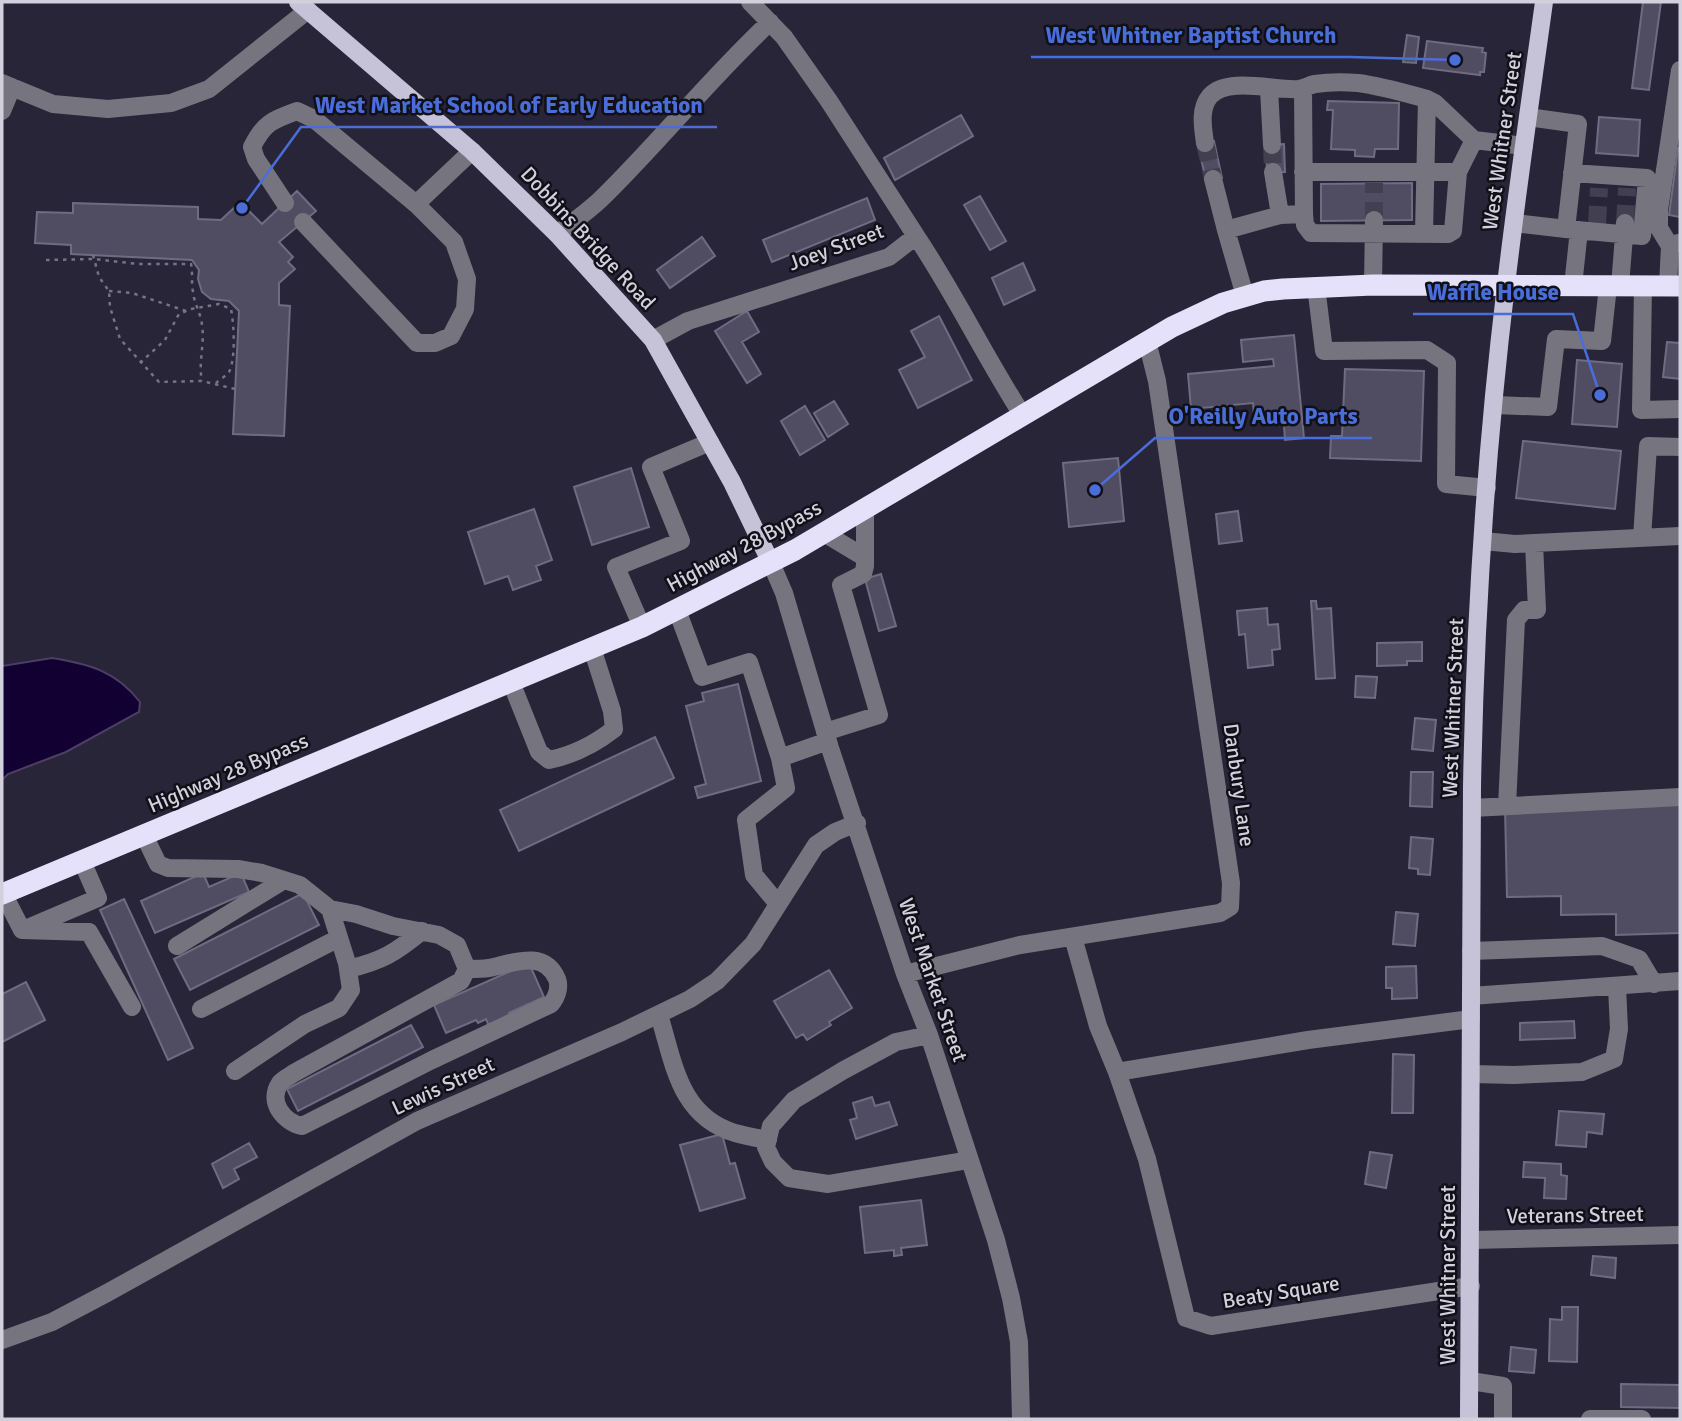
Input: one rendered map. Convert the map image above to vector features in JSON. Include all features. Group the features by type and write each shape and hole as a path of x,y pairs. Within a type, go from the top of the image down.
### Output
{"highway":[{"name":"Highway 28 Bypass","path":"2,894 642,627 771,563 824,533 1147,341 1192,317 1245,296 1317,286 1674,286"}],"main road":[{"name":"West Whitner Street","path":"1469,1419 1474,705 1494,405 1506,286 1544,2"},
{"name":"Dobbins Bridge Road","path":"303,6 472,151 557,233 653,340 737,492 771,563"}],"street":[{"path":"750,2 784,37 916,236"},
{"path":"2,111 7,85 53,104 108,109 172,103 209,89 303,6"},
{"path":"557,233 601,199 676,121 731,58 769,22"},
{"path":"1674,286 1675,244 1659,228 1659,210 1680,70"},
{"path":"1205,143 1202,123 1204,107 1209,97 1217,90 1259,86 1269,89 1303,89 1312,84 1358,83 1427,99 1435,103 1474,140 1524,146"},
{"path":"1269,89 1272,145"},
{"path":"1303,89 1304,214 1305,225 1311,233 1373,227 1448,234 1453,231 1458,172 1474,140"},
{"path":"1424,233 1427,99"},
{"path":"285,202 256,159 252,147 261,128 298,111 314,119 416,204 454,243 467,279 465,310 451,336 435,343 418,343 303,222"},
{"path":"1528,117 1578,124 1572,173 1585,229 1573,286"},
{"path":"416,204 472,151"},
{"path":"1273,172 1280,215"},
{"path":"1304,172 1374,178 1425,172 1458,172"},
{"path":"1514,223 1585,229 1625,229 1642,236 1647,178 1627,182 1599,182 1572,173"},
{"path":"1213,180 1245,296"},
{"path":"1226,230 1280,215 1304,214"},
{"path":"1373,227 1373,285"},
{"path":"1494,405 1549,407 1556,339 1602,341 1625,229"},
{"name":"Joey Street","path":"653,340 688,321 889,257 916,236 1023,416"},
{"path":"1317,286 1324,351 1427,350 1447,363 1446,484 1487,488"},
{"path":"1643,286 1641,410 1680,408"},
{"name":"Danbury Lane","path":"905,974 1020,945 1220,913 1230,907 1231,883 1157,381 1147,341"},
{"path":"642,627 616,567 681,541 651,467 709,442"},
{"path":"1642,538 1648,446 1680,447"},
{"path":"780,758 879,715 841,585 863,574 865,508"},
{"path":"1483,541 1534,543 1680,536 1680,528"},
{"path":"824,533 864,557"},
{"path":"1507,806 1516,620 1524,610 1537,610 1534,543"},
{"name":"West Market Street","path":"771,563 784,593 826,736 996,1240 1019,1342 1021,1419"},
{"path":"677,610 702,677 749,662 780,758 786,788 746,820 754,875 778,904"},
{"path":"511,682 540,752 549,760 564,757 599,740 614,729 612,711 592,648"},
{"path":"1472,808 1680,797"},
{"name":"Lewis Street","path":"2,1340 51,1322 107,1293 417,1121 690,999 717,981 753,944 816,845 835,832 857,823"},
{"path":"144,835 158,864 168,868 238,869 284,880 300,885 330,909 439,935 457,945 467,969 461,981 280,1083 276,1096 278,1110 286,1121 302,1126 551,1004 556,997 558,982 550,967 538,960 467,969"},
{"path":"22,930 98,898 82,861"},
{"path":"177,946 284,880"},
{"path":"2,894 22,930"},
{"path":"234,1071 305,1024 339,1008 351,990 348,969 330,909"},
{"path":"22,930 89,932 132,1007"},
{"path":"348,969 375,963 403,947 422,931"},
{"name":"Beaty Square","path":"1073,937 1098,1026 1147,1159 1186,1318 1211,1326 1471,1286"},
{"path":"201,1009 339,938"},
{"path":"1471,951 1602,946 1639,959 1654,984"},
{"path":"1471,996 1680,981"},
{"path":"1471,1074 1582,1072 1614,1059 1619,1029 1617,987"},
{"path":"659,1015 684,1095 698,1113 733,1133 768,1140"},
{"path":"1117,1072 1308,1040 1471,1018"},
{"path":"929,1035 896,1042 794,1100 771,1126 766,1147 773,1162 789,1178 828,1184 969,1160"},
{"name":"Veterans Street","path":"1472,1240 1680,1235"},
{"path":"1470,1381 1503,1386 1503,1419"},
{"path":"1590,1419 1642,1419"}],"path":[{"path":"93,257 99,277 109,291 110,307 120,339 159,382 202,381 235,389"},
{"path":"46,260 93,257 138,264 191,264 192,289 203,326 203,355 199,367 202,381"},
{"path":"109,291 132,293 187,311"},
{"path":"139,363 165,340 179,314 219,304 230,309 233,321 233,350 229,372 216,383"}],"shaded area":[{"path":"52,658 90,666 111,676 131,691 140,702 139,712 66,752 8,774 2,780 2,666"}],"building":[{"path":"1643,2 1661,2 1649,90 1632,88"},
{"path":"1407,35 1419,37 1416,63 1403,62"},
{"path":"1427,41 1483,48 1482,52 1486,53 1484,72 1480,72 1480,75 1423,68"},
{"path":"1328,101 1399,103 1398,149 1375,149 1374,157 1355,156 1355,150 1331,149 1333,110 1327,110"},
{"path":"961,115 973,136 895,180 884,158"},
{"path":"1599,117 1640,120 1638,156 1596,153"},
{"path":"1214,141 1222,178 1206,181 1198,145"},
{"path":"1284,144 1285,172 1267,173 1266,145"},
{"path":"1680,148 1680,217 1669,215"},
{"path":"1412,183 1412,220 1321,221 1321,184"},
{"path":"297,191 316,211 279,242 293,257 288,262 295,269 279,283 279,305 290,306 284,436 233,434 239,311 229,301 211,299 202,292 198,279 199,270 192,260 71,254 71,245 35,243 37,212 73,213 73,203 198,207 198,219 221,220 236,206 244,214 248,210 262,224"},
{"path":"980,196 1006,241 990,250 964,205"},
{"path":"867,198 875,220 772,262 763,240"},
{"path":"702,237 715,256 670,288 657,270"},
{"path":"1023,263 1035,290 1004,305 992,278"},
{"path":"747,311 759,332 742,342 761,374 747,383 715,331"},
{"path":"939,316 972,380 918,408 899,370 925,357 911,331"},
{"path":"1294,335 1304,438 1285,440 1283,411 1254,414 1253,403 1191,409 1188,374 1274,366 1273,359 1243,362 1241,340"},
{"path":"1667,342 1680,343 1680,379 1663,377"},
{"path":"1577,360 1622,364 1617,427 1572,424"},
{"path":"1345,369 1424,371 1421,461 1330,458 1331,436 1342,436"},
{"path":"834,401 848,424 828,437 814,413"},
{"path":"805,406 825,440 800,455 781,421"},
{"path":"1523,441 1621,451 1615,509 1516,498"},
{"path":"1118,458 1124,521 1069,527 1063,463"},
{"path":"631,468 649,527 592,545 574,487"},
{"path":"534,509 552,560 536,566 541,580 513,590 508,576 485,584 468,532"},
{"path":"1238,511 1242,541 1219,544 1216,514"},
{"path":"881,574 896,626 879,631 865,579"},
{"path":"1311,601 1316,601 1317,609 1331,608 1335,678 1316,679"},
{"path":"1267,608 1268,625 1278,624 1280,649 1272,650 1273,665 1248,668 1245,634 1239,635 1237,611"},
{"path":"1422,642 1422,661 1407,661 1407,665 1377,666 1377,643"},
{"path":"1356,676 1377,677 1375,698 1355,697"},
{"path":"738,684 761,781 698,798 695,787 706,784 686,706 704,701 702,693"},
{"path":"1415,718 1436,720 1433,751 1412,749"},
{"path":"655,737 674,778 519,851 500,810"},
{"path":"1411,772 1433,772 1432,807 1410,806"},
{"path":"1680,804 1680,933 1616,935 1616,914 1561,915 1561,896 1507,897 1505,808"},
{"path":"1411,837 1433,839 1430,875 1418,874 1418,869 1409,868"},
{"path":"203,873 209,887 241,873 249,892 155,933 141,901"},
{"path":"303,893 319,925 190,990 174,959"},
{"path":"124,899 193,1048 168,1060 100,910"},
{"path":"1396,912 1418,914 1415,946 1393,944"},
{"path":"529,963 544,997 509,1013 510,1016 489,1026 486,1019 478,1023 476,1020 446,1033 434,1005"},
{"path":"1416,966 1417,998 1392,999 1392,988 1386,988 1386,967"},
{"path":"829,970 852,1008 807,1040 803,1034 796,1038 774,1001"},
{"path":"26,982 45,1020 2,1042 2,994"},
{"path":"1574,1021 1575,1038 1520,1040 1520,1023"},
{"path":"411,1025 423,1047 298,1111 287,1089"},
{"path":"1393,1054 1414,1055 1413,1113 1392,1113"},
{"path":"872,1097 875,1106 889,1102 897,1125 856,1139 850,1120 857,1118 853,1103"},
{"path":"1559,1111 1604,1114 1602,1134 1587,1132 1586,1147 1556,1145"},
{"path":"722,1134 730,1164 735,1163 745,1198 700,1211 680,1145"},
{"path":"249,1143 257,1157 234,1169 239,1179 223,1188 212,1164"},
{"path":"1370,1152 1392,1155 1386,1188 1365,1184"},
{"path":"1524,1162 1561,1164 1561,1175 1567,1176 1566,1199 1544,1198 1545,1178 1523,1177"},
{"path":"921,1200 927,1245 901,1248 902,1255 894,1256 894,1250 865,1253 860,1207"},
{"path":"1593,1256 1616,1258 1615,1278 1591,1275"},
{"path":"1562,1307 1578,1307 1577,1362 1549,1361 1550,1319 1562,1320"},
{"path":"1511,1347 1536,1350 1534,1373 1509,1371"},
{"path":"1621,1384 1680,1385 1680,1408 1621,1407"}],"tunnel":[{"path":"1205,143 1213,179"},
{"path":"1272,145 1273,172"},
{"path":"1374,183 1374,220"},
{"path":"1597,224 1599,188"},
{"path":"1625,223 1627,188"}],"place":[{"name":"West Whitner Baptist Church","path":"1455,60"},
{"name":"West Market School of Early Education","path":"242,208"},
{"name":"Waffle House","path":"1600,395"},
{"name":"O'Reilly Auto Parts","path":"1095,490"}]}
